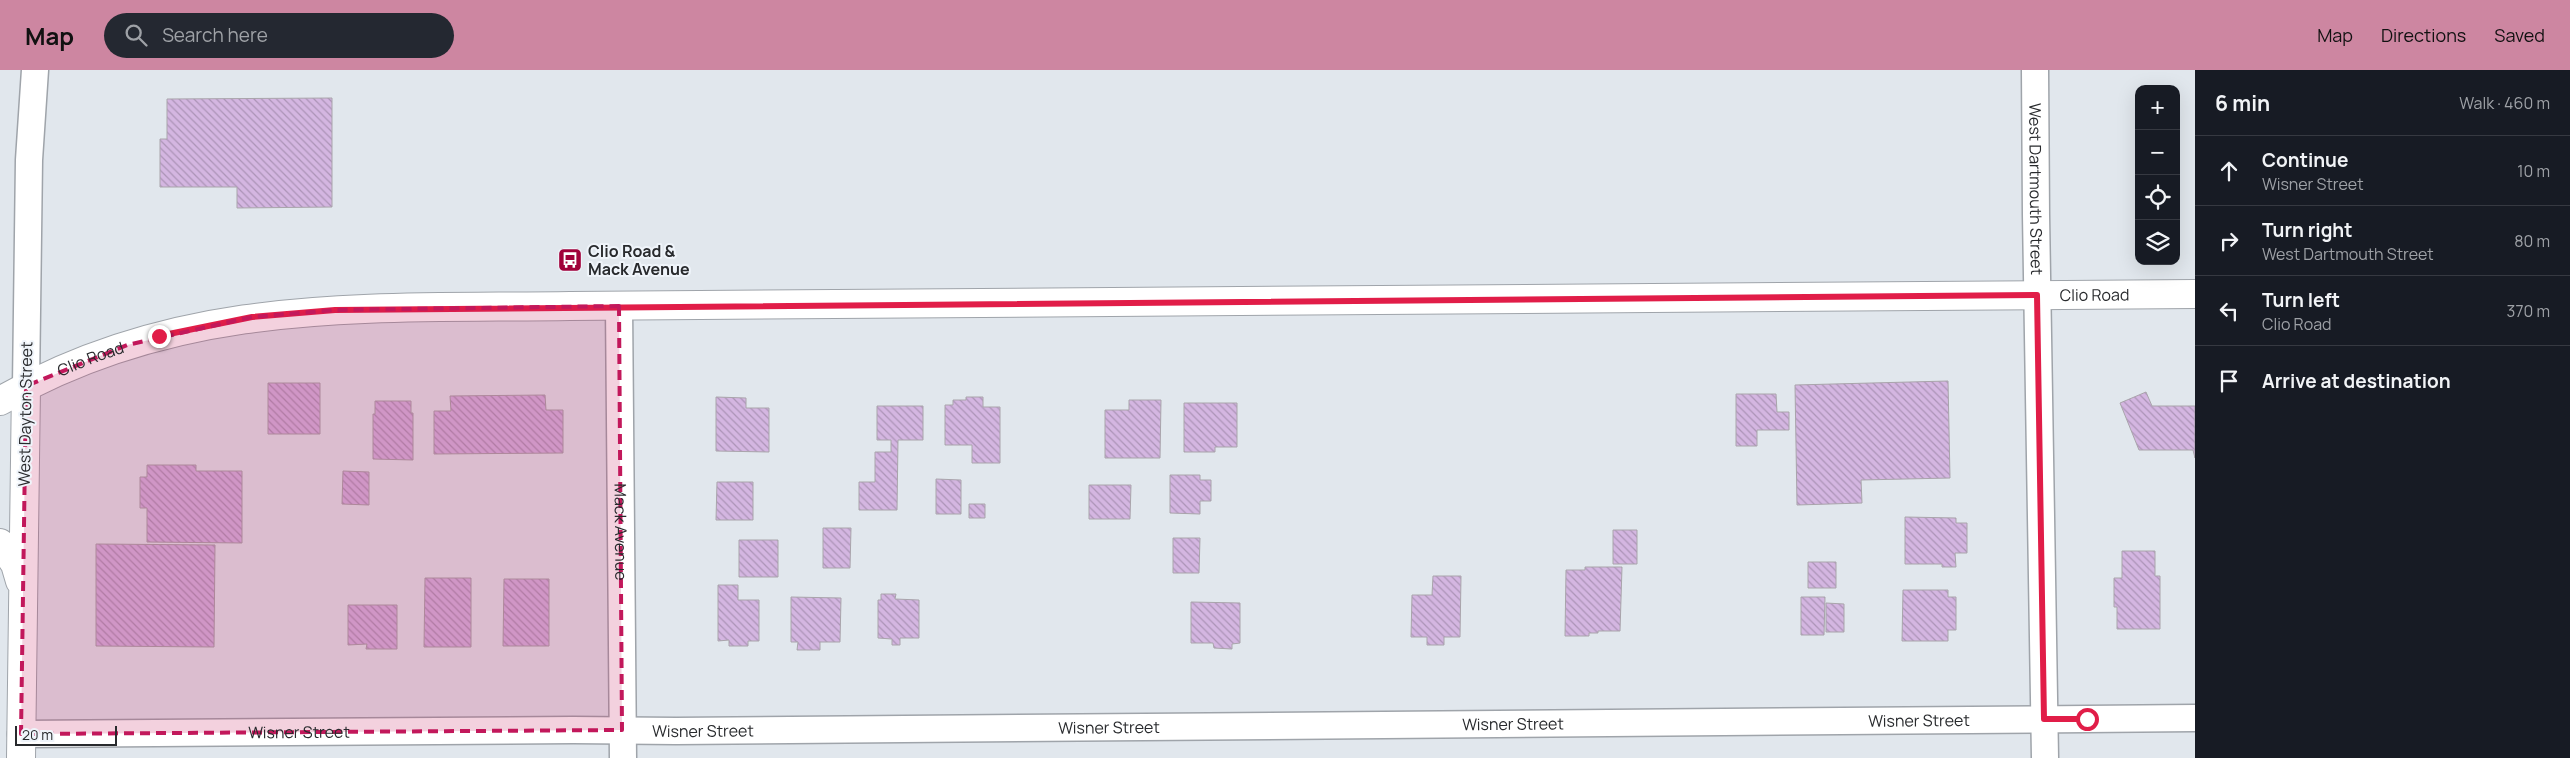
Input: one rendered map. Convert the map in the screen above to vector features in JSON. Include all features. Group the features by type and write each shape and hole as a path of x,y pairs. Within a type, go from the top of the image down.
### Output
{"main road":[{"name":"Clio Road","path":"0,401 26,386 79,361 127,345 252,317 335,310 619,306 2195,294"},
{"name":"West Dayton Street","path":"21,746 26,386"},
{"path":"0,543 15,564 21,586 22,605"}],"street":[{"name":"West Dayton Street","path":"26,386 29,160 35,70"},
{"name":"West Dartmouth Street","path":"2035,70 2045,758"},
{"name":"Mack Avenue","path":"619,306 622,758"},
{"name":"Wisner Street","path":"21,746 622,730 2195,718"}],"highlighted area":[{"path":"619,306 622,730 21,734 26,386 127,345 252,317 335,310"}],"building":[{"path":"332,98 332,207 237,208 237,187 160,187 160,139 167,139 167,99"},
{"path":"1948,381 1950,478 1861,480 1862,503 1797,505 1795,385"},
{"path":"268,383 320,383 320,434 268,434"},
{"path":"2146,392 2152,406 2195,406 2195,458 2193,450 2139,450 2120,403"},
{"path":"1736,394 1776,394 1777,412 1789,412 1789,430 1757,430 1757,446 1736,446"},
{"path":"545,395 546,410 563,410 563,453 434,454 434,411 451,411 450,396"},
{"path":"716,397 746,398 746,408 769,408 769,452 716,451"},
{"path":"966,397 983,397 983,407 1000,407 1000,463 972,463 972,445 945,445 945,405 953,405 953,400 966,400"},
{"path":"1129,400 1161,400 1160,458 1105,458 1105,410 1129,410"},
{"path":"375,401 411,401 411,413 413,413 413,460 373,459 373,414 375,414"},
{"path":"1184,403 1237,403 1237,447 1215,447 1215,452 1184,452"},
{"path":"877,406 923,406 923,440 898,440 897,510 859,510 859,482 875,482 875,452 891,452 891,440 877,440"},
{"path":"147,465 196,465 196,471 242,471 242,543 147,542 147,508 140,508 140,477 147,477"},
{"path":"343,471 369,472 369,505 342,504"},
{"path":"1170,475 1200,475 1200,480 1211,480 1211,501 1200,501 1200,514 1170,513"},
{"path":"936,479 961,480 961,514 936,514"},
{"path":"717,482 753,482 753,520 716,520"},
{"path":"1089,485 1131,485 1130,519 1089,519"},
{"path":"969,504 985,504 985,518 969,518"},
{"path":"1905,517 1956,518 1956,523 1967,523 1967,553 1955,553 1956,567 1942,567 1942,564 1905,564"},
{"path":"823,528 851,528 850,568 823,568"},
{"path":"1613,530 1637,530 1637,564 1613,564"},
{"path":"1173,538 1200,538 1199,573 1173,573"},
{"path":"739,540 778,540 778,577 739,577"},
{"path":"96,544 215,545 214,647 96,646"},
{"path":"2122,551 2155,551 2155,576 2160,576 2160,629 2117,629 2117,607 2114,607 2114,578 2122,578"},
{"path":"1808,562 1836,562 1836,588 1808,588"},
{"path":"1585,567 1622,567 1620,631 1598,631 1598,633 1589,633 1589,636 1565,636 1566,570 1585,570"},
{"path":"1433,576 1461,576 1460,637 1444,637 1444,645 1427,645 1427,637 1411,637 1412,595 1432,595"},
{"path":"425,578 471,578 471,647 424,647"},
{"path":"504,579 549,579 549,646 503,646"},
{"path":"718,585 738,585 738,600 759,600 759,641 748,641 748,646 729,646 729,640 718,641"},
{"path":"1903,590 1948,590 1948,597 1956,597 1956,630 1948,630 1948,641 1902,641"},
{"path":"881,594 896,594 895,599 919,600 919,638 900,638 900,645 892,645 892,639 878,638 878,600 881,600"},
{"path":"791,597 841,598 840,642 820,642 820,650 797,650 798,642 791,642"},
{"path":"1801,597 1825,597 1824,635 1801,635"},
{"path":"1191,602 1240,603 1240,643 1232,644 1232,649 1214,648 1213,643 1191,643"},
{"path":"1826,603 1844,604 1844,632 1826,632"},
{"path":"348,605 397,605 397,649 366,649 367,644 348,645"}],"place":[{"name":"Clio Road & Mack Avenue","path":"570,260"}],"route":[{"path":"159,336 252,317 335,310 570,306 2037,295 2044,719 2087,719"}]}
